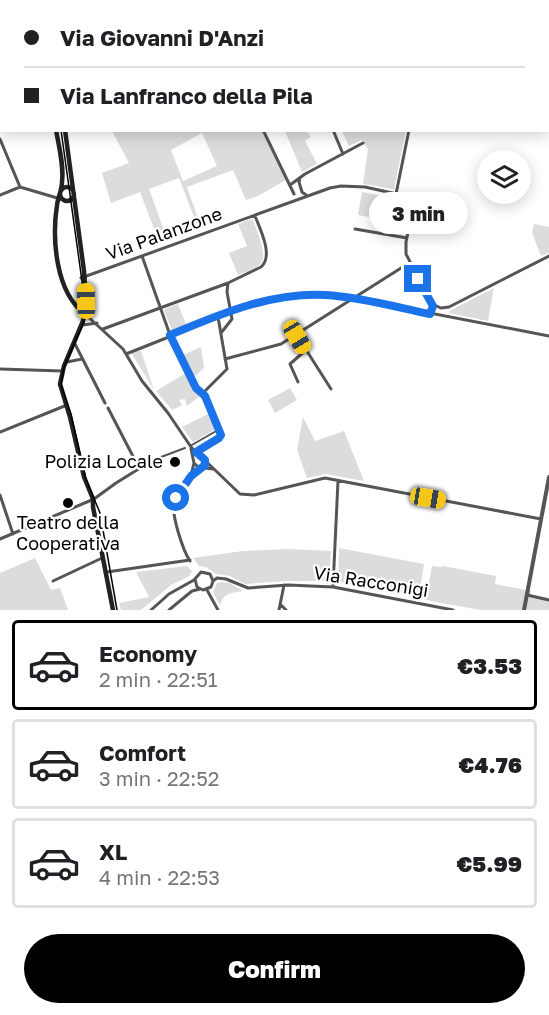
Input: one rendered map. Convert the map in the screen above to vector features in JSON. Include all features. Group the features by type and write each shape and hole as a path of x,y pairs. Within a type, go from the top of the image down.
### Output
{"main road":[{"path":"56,132 62,174 60,192 62,199 55,235 62,278 72,299 85,314"},
{"path":"65,132 74,193 85,314 62,371 60,387 84,477 93,499 113,610"},
{"path":"60,192 63,188 68,187 74,193"},
{"path":"62,199 71,199 74,193"}],"street":[{"path":"264,132 294,194 292,201"},
{"path":"334,132 343,154"},
{"path":"396,195 409,132"},
{"path":"0,139 20,187"},
{"path":"290,185 293,181 363,143"},
{"path":"300,177 302,192 307,195"},
{"path":"288,180 299,182"},
{"path":"0,195 20,187 62,199"},
{"name":"Via Palanzone","path":"83,278 330,188 365,187 415,198 407,238"},
{"path":"294,194 296,196 302,192"},
{"path":"299,198 302,192"},
{"path":"102,329 228,283 261,267 266,263 268,255 255,216"},
{"path":"355,229 407,238 406,254 410,263 433,306 441,308 449,307 549,256"},
{"path":"141,256 170,335 196,388 203,393 221,435 196,452"},
{"path":"225,359 281,344 410,263"},
{"path":"221,333 231,321 228,283"},
{"path":"126,354 257,302 295,295 327,295 352,299 549,336"},
{"path":"430,314 433,306"},
{"path":"447,317 445,313 449,307"},
{"path":"85,314 126,354 142,381 168,413 197,467 214,470"},
{"path":"203,393 226,370 218,317"},
{"path":"81,326 96,323"},
{"path":"296,334 331,389"},
{"path":"74,342 105,403"},
{"path":"298,382 290,364 306,350"},
{"path":"65,363 82,359"},
{"path":"0,369 62,371"},
{"path":"0,432 66,405"},
{"path":"108,408 139,468"},
{"path":"0,539 93,499 153,460 188,447 219,430"},
{"path":"188,447 203,458 237,492 247,496 322,478 541,519"},
{"path":"191,476 194,462 198,457 203,458"},
{"path":"107,572 190,561 182,544 174,505 176,498 191,476 205,463 203,458"},
{"path":"524,610 549,477"},
{"path":"333,587 338,481"},
{"path":"0,495 1,504 13,534"},
{"path":"53,581 104,557"},
{"path":"151,610 198,573 210,574 213,581 211,587 206,590"},
{"path":"195,577 195,584 200,589"},
{"name":"Via Racconigi","path":"213,581 217,578 226,579 248,588 284,585 333,587 453,610"},
{"path":"279,610 284,585"},
{"path":"169,610 192,591 200,589 210,592 218,610"},
{"path":"527,595 549,600"},
{"path":"281,605 286,610"}],"shaded area":[{"path":"113,132 262,132 286,180 246,200 233,170 187,187 200,224 197,225 179,178 149,189 166,236 158,239 140,192 111,203 102,173 129,163","holes":["202,133 217,166 183,181 171,150"]},
{"path":"285,132 308,132 311,137 305,141 317,164 302,172"},
{"path":"342,132 406,132 394,189 363,184 368,149 362,140 349,146"},
{"path":"362,192 411,201 407,224 358,215"},
{"path":"419,195 467,205 464,221 433,215 428,204 417,202"},
{"path":"251,219 261,242 263,259 256,267 238,275 229,253 247,246 238,224"},
{"path":"534,224 549,227 549,253 541,256 532,233"},
{"path":"494,288 488,321 449,313 449,311"},
{"path":"178,304 187,327 174,331 164,311"},
{"path":"201,347 204,368 194,377 183,355"},
{"path":"141,351 154,390 132,354"},
{"path":"186,373 200,396 187,406 185,399 179,400 182,405 172,410 156,391"},
{"path":"290,388 297,400 275,413 268,400"},
{"path":"208,414 216,429 193,442 182,427"},
{"path":"303,417 315,441 344,431 364,481 326,474 307,478 297,450"},
{"path":"339,548 424,564 419,596 338,581"},
{"path":"288,549 331,551 329,581 245,584 230,576 216,574 206,567 199,566 193,558 243,551"},
{"path":"35,558 51,590 60,588 68,610 0,610 0,573"},
{"path":"187,566 192,571 190,576 171,585 141,610 121,610 119,603 149,597 136,572"},
{"path":"432,566 496,576 495,584 531,591 531,594 549,598 549,610 480,610 426,600"},
{"path":"217,583 230,583 243,591 228,594 223,598 220,606 213,592"}],"tram line":[{"path":"61,132 86,310 84,322 64,367 61,385 71,414 86,479 100,513 117,610"}],"place":[{"name":"Polizia Locale","path":"175,462"},
{"name":"Teatro della Cooperativa","path":"68,503"}],"route":[{"path":"176,498 191,476 205,465 205,460 196,452 221,435 205,396 196,388 170,335 257,302 295,295 347,297 430,314 433,306 418,279"}]}
